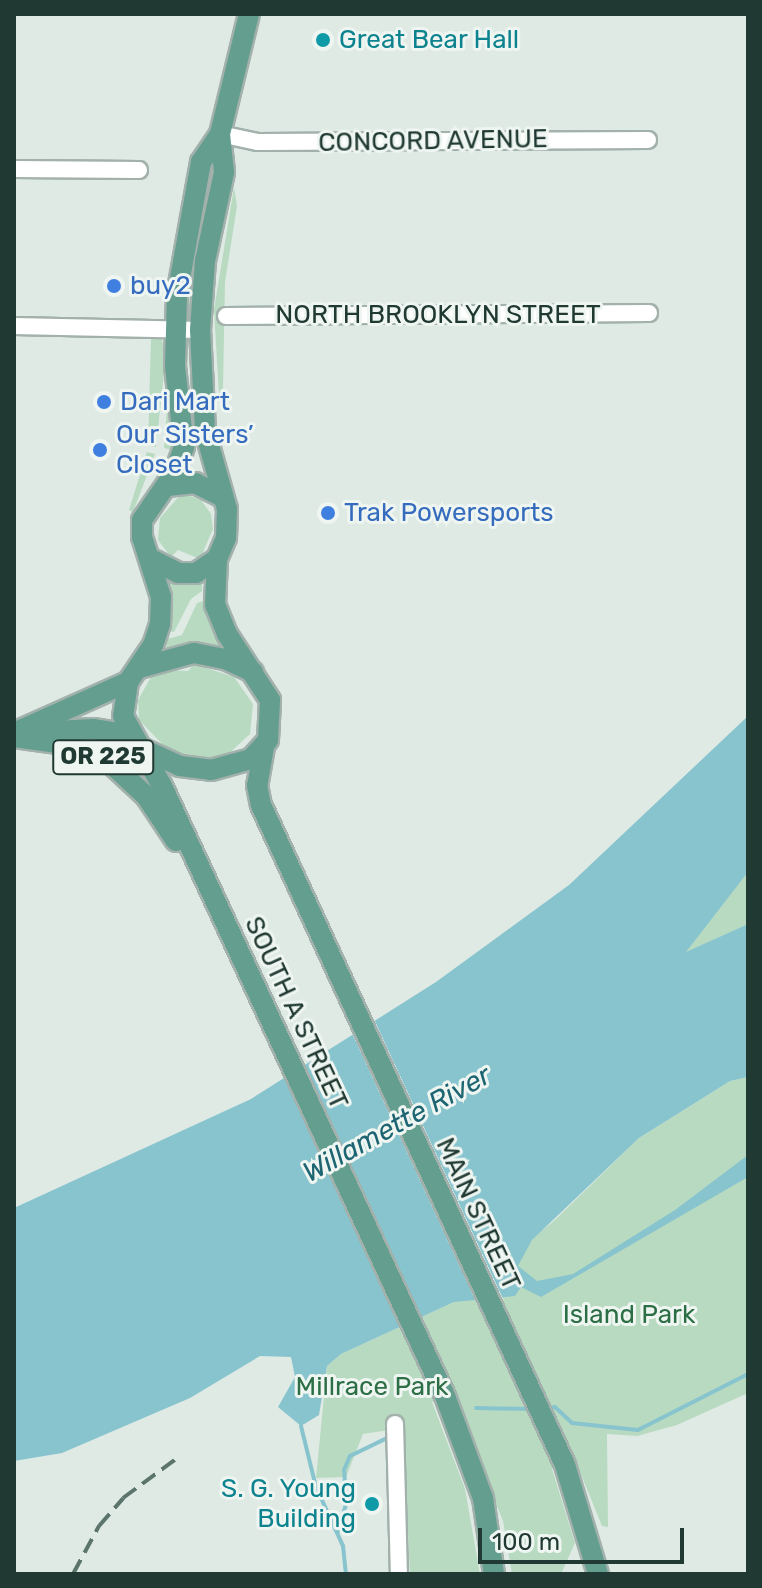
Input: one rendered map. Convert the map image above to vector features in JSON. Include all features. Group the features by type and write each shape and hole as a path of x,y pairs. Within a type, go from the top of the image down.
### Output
{"main road":[{"path":"220,134 201,162 175,329 185,436 179,464 142,520 162,611 153,645 133,675 122,704 134,741 180,766 211,770 242,763 264,747 272,728 272,710 218,615 213,586 217,559 229,525 205,431 200,330 205,261 224,172 220,134 249,14"},
{"path":"167,486 195,483 221,496"},
{"path":"149,558 187,574 202,571 217,559"},
{"path":"133,675 194,653 225,659 253,673"},
{"name":"OR 225","path":"14,735 133,675"},
{"name":"OR 225","path":"14,735 79,728 134,741"},
{"name":"OR 225","path":"14,735 81,747 114,765 155,808 212,895"},
{"name":"SOUTH A STREET","path":"134,741 162,786 445,1396 471,1460 489,1527 494,1574"},
{"name":"MAIN STREET","path":"264,747 257,788 277,840 565,1465 598,1574"},
{"path":"471,1460 486,1491 507,1574"}],"street":[{"name":"CONCORD AVENUE","path":"220,134 258,142 648,140"},
{"path":"14,169 139,170"},
{"name":"NORTH BROOKLYN STREET","path":"226,316 649,313"},
{"path":"14,326 200,330"},
{"path":"395,1424 399,1574"}],"green space":[{"path":"211,156 214,169 192,309 183,309"},
{"path":"234,187 237,206 225,282 223,388 219,394 214,310"},
{"path":"151,337 162,340 166,354 156,447 148,445"},
{"path":"172,407 172,450 164,448 167,408"},
{"path":"147,452 155,454 133,512 129,510"},
{"path":"182,493 201,500 211,514 213,529 200,559 178,550 171,557 158,540 160,518"},
{"path":"168,579 202,580 202,591 191,599 174,632 169,631"},
{"path":"203,601 225,648 166,650 167,639 182,635 197,603"},
{"path":"194,664 234,677 253,704 250,734 225,757 203,760 169,751 139,720 138,700 151,677 162,670 188,671"},
{"path":"99,740 120,741 152,789 96,746"},
{"path":"748,872 748,924 685,953 733,887"},
{"name":"Island Park","path":"748,1077 748,1393 677,1425 637,1436 607,1434 608,1527 602,1526 576,1462 552,1469 575,1543 561,1574 512,1574 503,1521 452,1394 432,1402 465,1489 480,1574 410,1574 403,1428 363,1434 346,1477 316,1478 327,1366 341,1354 454,1302 555,1220 639,1138 730,1081"}],"water":[{"name":"Willamette River","path":"748,716 748,872 686,952 748,924 748,1077 730,1081 639,1138 532,1240 518,1266 537,1281 573,1274 675,1210 748,1155 748,1177 541,1297 521,1287 515,1296 454,1302 341,1354 327,1366 319,1415 301,1426 278,1407 295,1377 291,1357 260,1356 190,1398 62,1453 14,1461 14,1208 251,1099 436,982 569,885"}],"pier":[{"path":"373,1017 504,1301 477,1304 351,1031"}],"waterway":[{"path":"547,1408 555,1407 572,1423 638,1430 748,1374"},
{"path":"476,1408 530,1409"},
{"path":"301,1426 316,1487 343,1546 346,1574"},
{"path":"338,1532 346,1504 344,1470 350,1456 387,1438"}],"railway":[{"path":"73,1574 99,1526 123,1498 180,1456"}],"place":[{"name":"Great Bear Hall","path":"323,40"},
{"name":"buy2","path":"114,286"},
{"name":"Dari Mart","path":"104,402"},
{"name":"Our Sisters’ Closet","path":"100,450"},
{"name":"Trak Powersports","path":"328,513"},
{"name":"S. G. Young Building","path":"372,1504"}],"park label":[{"name":"Millrace Park","path":"372,1387"}]}
